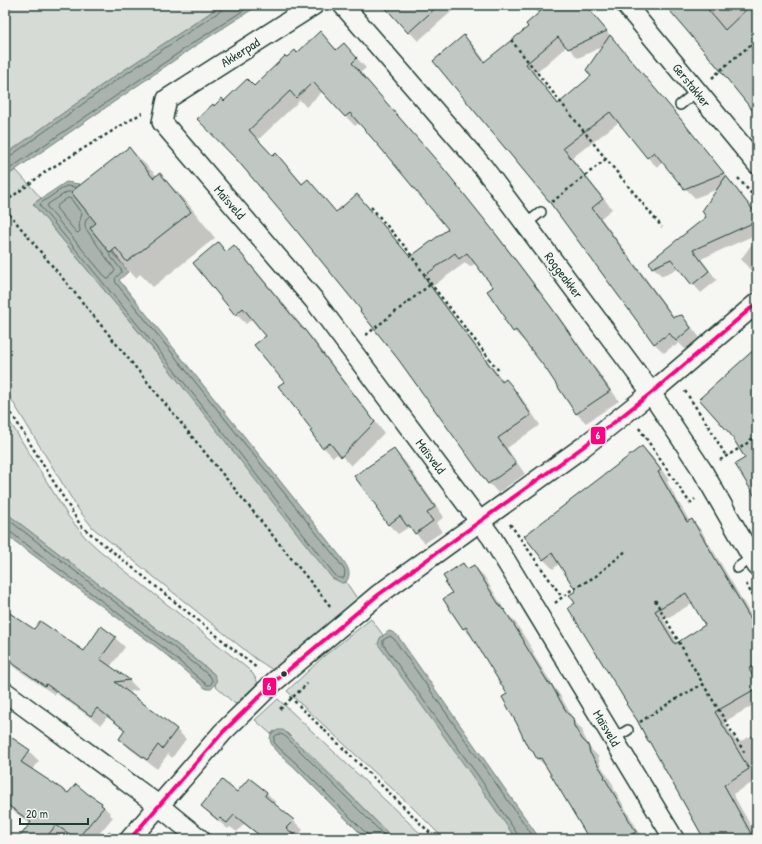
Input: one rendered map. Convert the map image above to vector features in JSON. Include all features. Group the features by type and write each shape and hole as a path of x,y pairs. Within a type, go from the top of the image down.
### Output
{"street":[{"name":"Akkerpad","path":"167,99 314,5"},
{"name":"Roggeakker","path":"343,5 483,167 652,393 702,470 751,561"},
{"name":"Gerstakker","path":"626,5 757,164"},
{"name":"Maïsveld","path":"167,99 162,122 314,300 492,538 538,616 620,734 674,839"},
{"path":"130,839 223,732 274,682 378,595 583,447 652,393 757,303"},
{"path":"5,692 158,805 200,839"}],"lane":[{"path":"680,104 697,91"},
{"path":"526,224 541,212"}],"path":[{"path":"511,40 662,227"},
{"path":"697,91 757,40"},
{"path":"5,202 48,170 167,99"},
{"path":"541,212 606,159"},
{"path":"371,207 406,248 499,371"},
{"path":"5,209 334,610"},
{"path":"349,347 432,284"},
{"path":"639,428 663,410 690,386"},
{"path":"5,404 81,526 274,682 436,839"},
{"path":"702,470 745,445 757,434"},
{"path":"492,538 511,524"},
{"path":"538,616 570,591 596,576 627,550"},
{"path":"655,600 746,755"},
{"path":"280,709 308,684"},
{"path":"620,734 674,700 703,684"}],"shaded area":[{"path":"5,5 222,5 109,80 5,155"},
{"path":"16,170 41,198 33,204 157,354 342,583 346,582 358,600 273,670 256,659 93,528 78,509 5,389 5,177"},
{"path":"5,414 68,516 85,537 99,550 253,674 258,683 235,704 215,686 216,682 214,674 5,512"},
{"path":"371,619 383,635 380,638 516,839 444,839 412,807 287,691 324,656"},
{"path":"278,699 426,839 394,839 306,750 274,731 271,734 255,720"}],"water":[{"path":"222,5 259,5 195,46 5,177 5,155 109,80"},
{"path":"66,182 79,184 103,218 94,225 128,272 119,280 341,557 349,572 346,582 342,583 332,578 157,354 33,204"},
{"path":"5,512 214,674 216,678 215,685 211,689 205,688 158,648 5,534"},
{"path":"389,631 397,635 540,839 516,839 378,644 380,638"},
{"path":"278,730 283,730 288,734 394,839 366,839 275,750 270,739 271,734"}],"building":[{"path":"383,5 439,5 408,33"},
{"path":"548,5 585,5 607,31 568,49 558,37 526,64 558,104 591,76 586,70 610,35 724,173 684,189 654,152 647,158 610,112 563,148 603,199 592,208 673,317 682,315 691,328 676,341 669,333 654,344 548,200 433,61 464,35 484,62 528,27 526,24"},
{"path":"665,5 704,5 725,30 751,5 757,5 757,116 715,64"},
{"path":"320,31 336,50 344,43 357,58 352,63 444,169 492,229 551,307 610,391 576,414 546,369 516,330 513,332 504,319 505,317 487,291 493,287 467,253 459,259 455,253 424,276 502,382 506,379 531,415 498,438 516,464 488,484 398,359 360,311 361,310 237,160 197,119 222,98 224,101 247,79 254,86 285,56 287,57 295,50 297,53","holes":["313,82 345,117 350,113 448,229 410,257 357,194 336,212 308,179 302,184 276,153 273,156 249,130 290,91 296,98"]},
{"path":"129,147 153,178 160,173 191,212 127,262 116,248 110,253 90,228 96,223 71,192"},
{"path":"726,176 757,215 757,221 693,250 709,271 692,285 671,259 652,268 649,262 706,217 702,211"},
{"path":"218,242 226,252 234,245 304,329 375,422 341,457 330,443 322,448 310,431 312,430 278,386 284,382 254,345 266,336 243,308 235,315 193,263"},
{"path":"757,347 757,500 735,464 745,458 731,435 699,399"},
{"path":"642,446 661,470 658,472 687,522 692,519 757,630 757,664 749,669 757,684 757,688 715,712 749,769 724,785 754,839 704,839 637,720 626,704 627,703 568,608 575,603 569,595 576,591 552,553 543,560 524,536","holes":["686,593 705,625 675,644 655,611"]},
{"path":"394,449 435,507 427,513 433,521 415,534 400,516 388,525 376,508 377,507 354,476"},
{"path":"463,563 467,569 474,565 498,603 503,610 504,609 549,684 551,684 567,713 573,718 574,726 582,739 588,745 590,753 605,776 604,777 636,832 623,839 589,839 541,758 537,759 532,750 527,746 502,697 507,694 466,627 463,629 443,599 452,593 445,583 447,582 443,576"},
{"path":"5,610 34,629 40,621 84,651 101,626 116,637 100,659 130,680 115,682 177,729 162,749 158,745 147,760 119,739 125,730 97,708 91,716 46,684 45,686 5,658"},
{"path":"5,733 30,750 21,762 68,793 76,784 102,803 101,805 104,807 77,839 56,825 45,839 18,839 31,822 5,803"},
{"path":"249,778 267,792 265,796 294,820 286,828 299,839 264,839 234,815 227,823 220,818 218,820 201,806 222,780 237,792"}],"transit line":[{"name":"6","path":"130,839 223,732 274,682 378,595 583,447 651,393 757,303"}]}
